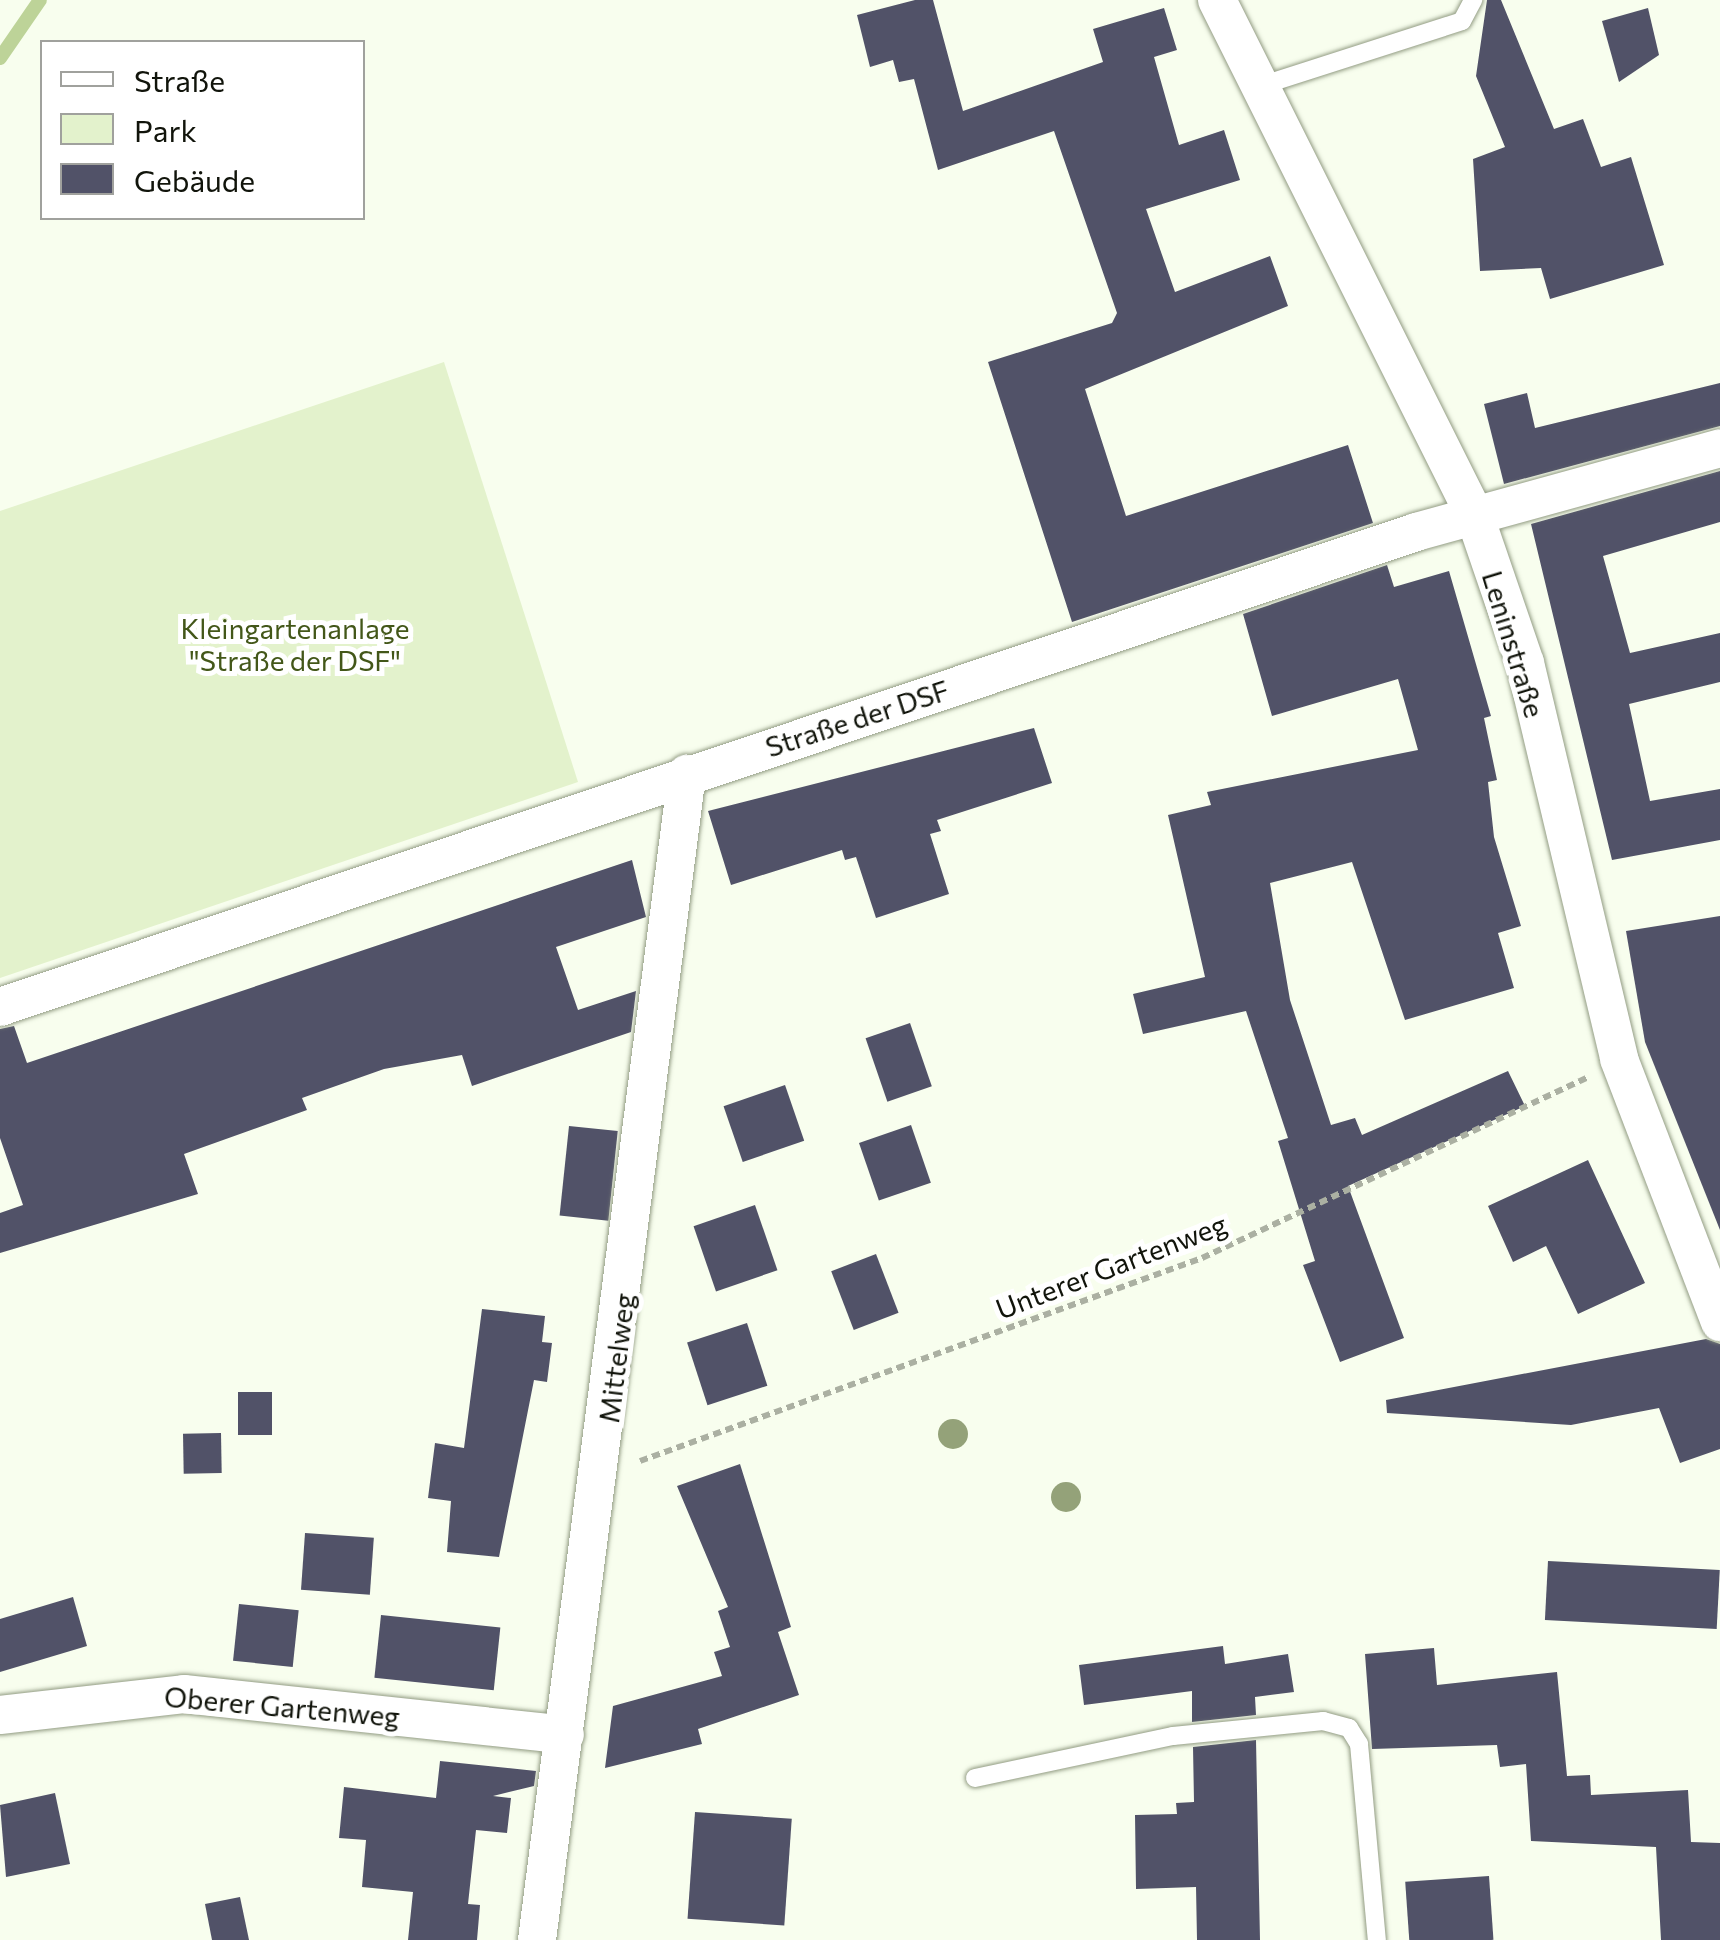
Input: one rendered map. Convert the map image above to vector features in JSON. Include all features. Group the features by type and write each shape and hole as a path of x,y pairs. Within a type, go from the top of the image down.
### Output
{"street":[{"name":"Leninstraße","path":"1217,0 1256,87 1474,514 1525,663 1620,1059 1720,1322"},
{"name":"Straße der DSF","path":"0,1007 687,774 1474,514 1720,448"},
{"name":"Mittelweg","path":"536,1940 601,1475 687,774"},
{"name":"Oberer Gartenweg","path":"0,1716 184,1694 565,1736"}],"lane":[{"path":"1256,87 1462,21 1473,0"},
{"path":"975,1778 1172,1736 1323,1720 1348,1728 1359,1744 1377,1940"}],"path":[{"name":"Unterer Gartenweg","path":"601,1475 1202,1258 1529,1113 1620,1059"}],"green space":[{"name":"Kleingartenanlage \"Straße der DSF\"","path":"444,362 578,782 0,978 0,511"}],"building":[{"path":"915,0 933,0 963,111 1103,62 1093,29 1164,8 1177,50 1154,57 1179,145 1224,130 1240,180 1146,209 1175,292 1270,256 1288,306 1085,389 1126,516 1348,445 1373,523 1072,622 988,362 1112,323 1117,313 1054,131 938,170 914,79 899,82 893,60 870,67 857,15"},
{"path":"1487,0 1501,0 1554,129 1583,119 1601,167 1631,157 1664,265 1550,299 1541,268 1480,271 1473,159 1505,147 1476,76"},
{"path":"1648,8 1659,55 1619,82 1602,21"},
{"path":"1720,383 1720,426 1504,484 1484,404 1527,393 1535,428"},
{"path":"1720,471 1720,522 1603,556 1630,653 1720,633 1720,682 1629,704 1650,801 1720,789 1720,840 1612,860 1531,524"},
{"path":"1387,565 1394,587 1449,571 1491,716 1484,718 1497,780 1488,782 1494,837 1521,926 1498,933 1514,988 1405,1020 1352,862 1270,883 1290,1000 1331,1125 1355,1118 1362,1135 1508,1071 1525,1106 1348,1186 1404,1338 1340,1362 1303,1265 1315,1261 1278,1141 1288,1138 1246,1011 1143,1034 1133,994 1205,977 1168,815 1211,805 1207,792 1418,750 1398,679 1272,716 1243,614"},
{"path":"1034,728 1052,783 937,820 941,831 930,834 949,894 876,918 856,857 845,860 842,850 731,885 708,811"},
{"path":"632,860 646,917 556,947 578,1010 636,991 631,1032 472,1086 462,1055 384,1069 302,1098 307,1110 184,1154 198,1194 0,1253 0,1213 23,1205 0,1138 0,1029 14,1026 27,1063"},
{"path":"1720,916 1720,1230 1645,1042 1626,931"},
{"path":"910,1023 932,1086 887,1102 866,1038"},
{"path":"785,1085 804,1141 743,1162 724,1106"},
{"path":"911,1125 931,1183 879,1201 859,1143"},
{"path":"569,1126 618,1131 608,1221 560,1216"},
{"path":"1588,1160 1645,1283 1578,1314 1546,1246 1513,1262 1488,1206"},
{"path":"755,1205 777,1270 716,1291 694,1226"},
{"path":"876,1254 899,1313 854,1330 831,1271"},
{"path":"482,1309 545,1316 542,1342 552,1343 547,1382 534,1380 499,1557 447,1552 451,1501 428,1498 435,1443 464,1448"},
{"path":"747,1323 767,1386 707,1405 687,1342"},
{"path":"1706,1339 1720,1344 1720,1449 1680,1463 1659,1408 1571,1425 1387,1413 1386,1400"},
{"path":"238,1392 272,1392 272,1435 238,1435"},
{"path":"221,1433 222,1473 184,1474 183,1434"},
{"path":"740,1464 791,1627 778,1632 799,1695 698,1729 702,1744 605,1768 613,1706 722,1676 714,1652 730,1647 718,1611 728,1607 677,1486"},
{"path":"305,1533 374,1538 370,1595 301,1590"},
{"path":"1548,1561 1720,1570 1717,1629 1545,1620"},
{"path":"73,1597 87,1646 0,1672 0,1619"},
{"path":"239,1604 299,1610 293,1667 233,1661"},
{"path":"381,1615 500,1628 494,1690 374,1678"},
{"path":"1223,1646 1225,1664 1288,1654 1294,1692 1255,1697 1256,1715 1192,1722 1192,1691 1084,1705 1079,1665"},
{"path":"1434,1648 1437,1685 1557,1672 1567,1776 1590,1775 1591,1795 1688,1790 1691,1842 1720,1843 1720,1940 1661,1940 1656,1847 1531,1841 1526,1764 1500,1767 1497,1745 1372,1749 1365,1654"},
{"path":"1256,1740 1260,1940 1197,1940 1196,1887 1136,1889 1135,1815 1177,1814 1176,1803 1194,1802 1193,1747"},
{"path":"440,1761 536,1771 534,1786 493,1796 511,1798 507,1833 476,1830 468,1904 480,1905 477,1940 408,1940 413,1892 362,1887 366,1840 339,1838 344,1787 436,1798"},
{"path":"55,1793 70,1864 6,1877 0,1805"},
{"path":"695,1812 792,1819 784,1926 688,1919"},
{"path":"1489,1876 1493,1940 1409,1940 1405,1882"},
{"path":"240,1897 249,1940 212,1940 205,1904"}],"waterway":[{"path":"0,58 40,0"}]}
